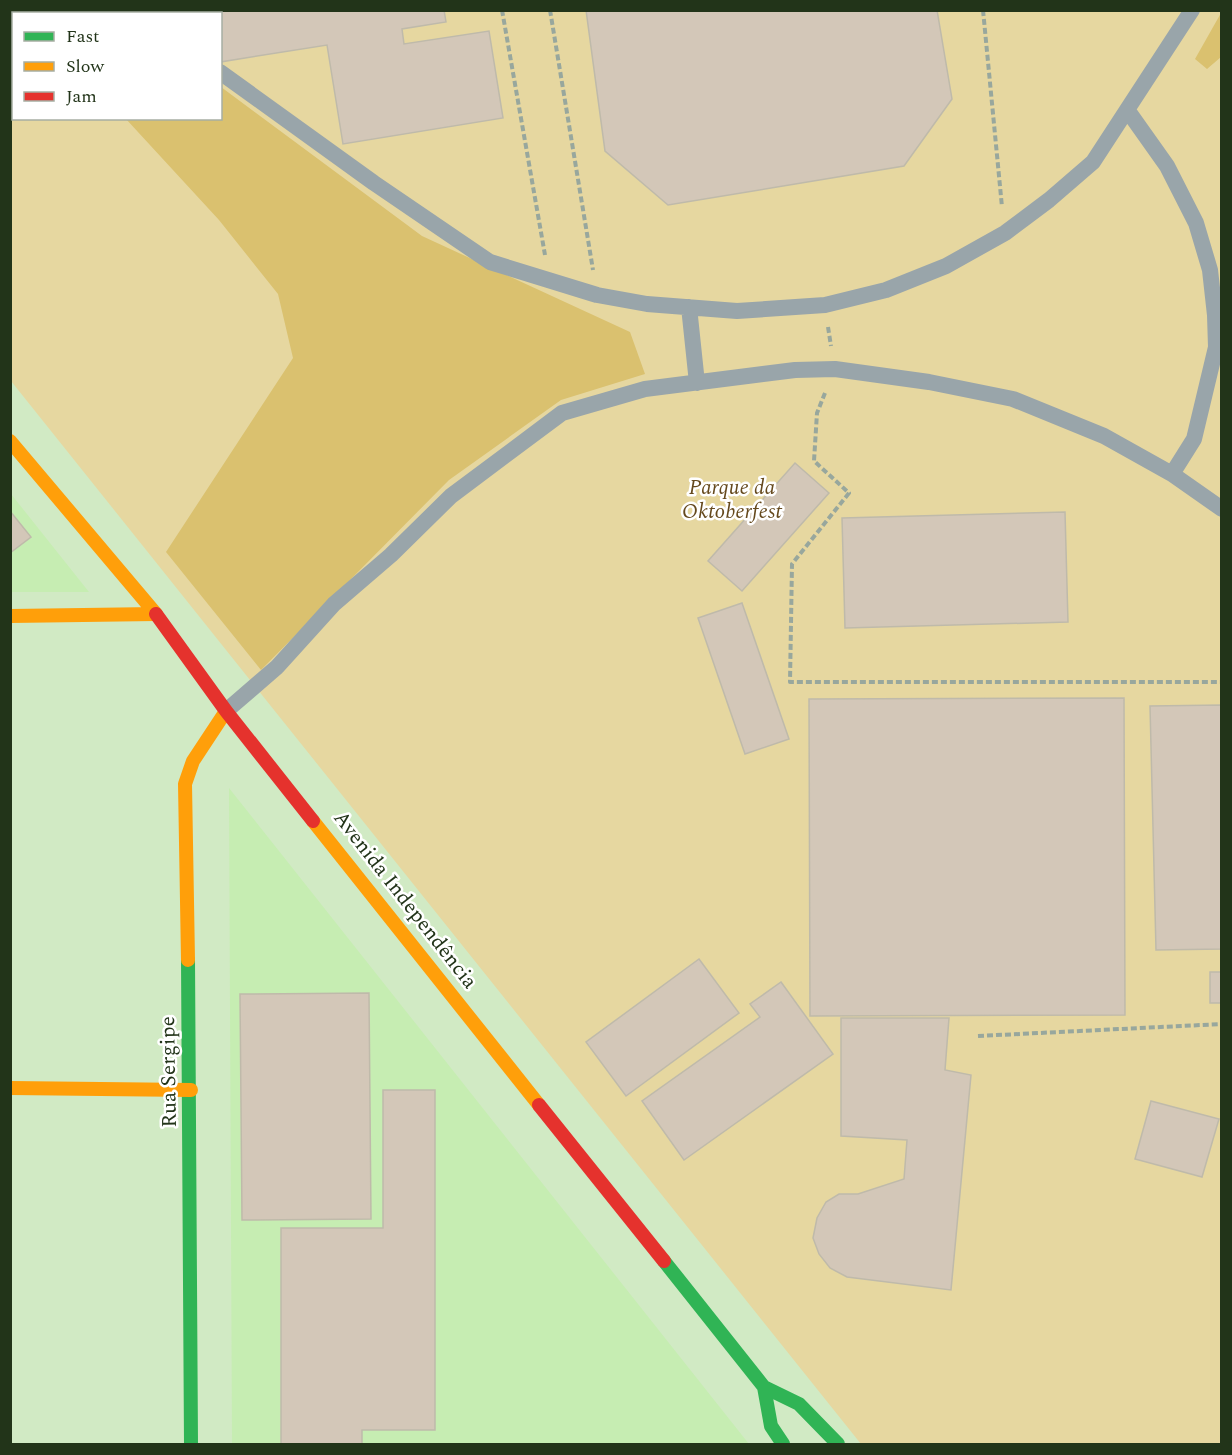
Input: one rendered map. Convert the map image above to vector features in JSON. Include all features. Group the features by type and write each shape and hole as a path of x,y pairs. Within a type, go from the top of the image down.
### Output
{"main road":[{"name":"Avenida Independência","path":"10,441 156,614 226,711 764,1387 799,1404 838,1444"},
{"path":"10,616 156,614"},
{"name":"Rua Sergipe","path":"191,1444 191,1090 185,784 193,761 226,711"},
{"path":"10,1088 191,1090"},
{"name":"Avenida Independência","path":"764,1387 771,1426 783,1444"}],"lane":[{"path":"222,73 374,183 489,262 597,295 647,304 737,310 825,305 886,290 946,266 1005,232 1049,200 1093,162 1192,10"},
{"path":"1128,111 1167,166 1196,223 1209,270 1215,315 1216,347 1194,439 1172,474"},
{"path":"688,307 697,383"},
{"path":"226,711 277,667 333,604 391,555 451,496 562,413 645,390 795,370 835,369 929,382 1013,399 1104,436 1172,474 1221,509"}],"path":[{"path":"502,10 550,281"},
{"path":"550,10 597,295"},
{"path":"982,10 1005,232"},
{"path":"825,305 835,369 817,413 814,460 849,493 792,564 790,682 1221,682"},
{"path":"978,1036 1221,1024"}],"shaded area":[{"path":"117,10 120,12 12,12 12,26 11,11"},
{"path":"1221,13 1221,57 1207,69 1195,59"},
{"path":"222,88 422,236 630,332 645,374 561,400 449,480 261,670 166,552 293,358 278,294 219,220 127,120 222,120"},
{"path":"11,494 89,592 11,592"},
{"path":"229,788 749,1444 232,1444"}],"green space":[{"name":"Parque da Oktoberfest","path":"11,11 1221,11 1221,1444 861,1444 11,381"}],"building":[{"path":"207,10 444,10 446,22 402,29 404,44 489,31 503,118 343,144 327,45 222,62 222,12 207,12"},
{"path":"586,10 937,10 952,99 904,166 668,205 605,151"},
{"path":"795,463 829,493 742,591 708,561"},
{"path":"10,511 31,537 10,553"},
{"path":"1065,512 1068,622 845,628 842,518"},
{"path":"742,603 789,739 745,754 698,618"},
{"path":"1124,698 1125,1015 810,1016 809,699"},
{"path":"1222,705 1222,949 1156,950 1150,706"},
{"path":"699,959 739,1013 626,1096 586,1042"},
{"path":"1210,972 1222,972 1222,1003 1210,1003"},
{"path":"781,982 833,1054 684,1160 642,1101 760,1017 750,1004"},
{"path":"369,993 371,1219 242,1220 240,994"},
{"path":"841,1018 949,1018 945,1070 971,1075 951,1290 847,1277 830,1268 819,1254 813,1238 817,1218 826,1202 839,1194 858,1194 904,1179 907,1140 841,1136"},
{"path":"383,1090 435,1090 435,1430 362,1430 362,1444 281,1444 281,1228 383,1228"},
{"path":"1151,1101 1219,1119 1202,1177 1135,1159"}],"traffic: fast":[{"path":"188,960 191,1444"},
{"path":"664,1261 764,1387 799,1404 838,1444"},
{"path":"764,1387 771,1426 783,1444"}],"traffic: slow":[{"path":"10,441 156,614"},
{"path":"10,616 156,614"},
{"path":"188,960 185,784 193,761 226,711"},
{"path":"313,821 539,1105"},
{"path":"10,1088 191,1090"}],"traffic: jam":[{"path":"156,614 226,711 313,821"},
{"path":"539,1105 664,1261"}]}
